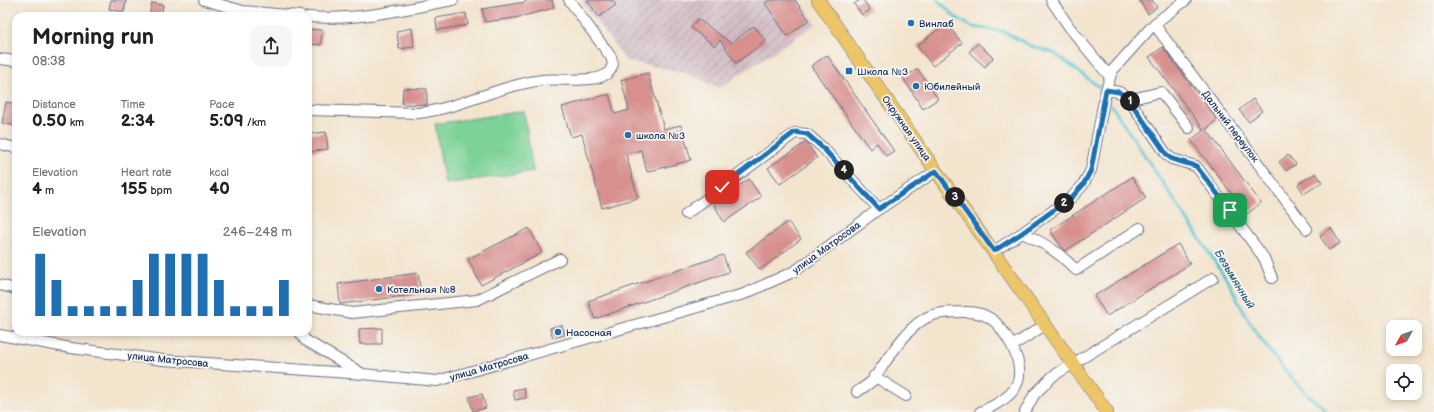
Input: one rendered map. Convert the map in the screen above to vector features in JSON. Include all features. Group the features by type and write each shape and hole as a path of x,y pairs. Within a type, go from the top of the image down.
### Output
{"main road":[{"name":"Окружная улица","path":"818,0 936,171 1107,412"}],"street":[{"path":"204,0 243,10 262,12"},
{"path":"312,17 334,19 383,13 453,0"},
{"path":"312,110 418,113 434,111 509,87 542,80 592,79 609,72 613,64 611,57 569,0"},
{"path":"1051,0 1070,28 1110,77"},
{"path":"994,251 1072,197 1083,185 1091,170 1106,90 1112,70 1154,24 1186,0"},
{"name":"Дальний переулок","path":"1154,24 1307,229"},
{"path":"0,59 12,60"},
{"path":"1106,90 1119,92 1127,97 1167,155 1172,159 1196,166 1264,258 1272,278"},
{"path":"1127,97 1136,98 1161,92 1189,128"},
{"path":"686,214 795,132 807,134 823,148 879,209"},
{"path":"0,144 12,147"},
{"name":"улица Матросова","path":"0,335 71,348 163,360 363,374 437,381 744,294 794,270 879,209 936,171"},
{"path":"1022,233 1046,244 1063,256 1076,270 1140,228"},
{"path":"312,306 352,313 477,300 560,259"},
{"path":"1024,412 1034,395 1053,376 1213,278"},
{"path":"0,285 12,289"},
{"path":"857,392 871,382 903,339 918,323 930,316 978,311 987,315 1001,329 1012,346 1019,365 1018,379 1008,397 998,404 980,412"},
{"path":"1012,346 1045,325"},
{"path":"302,336 304,340 363,374"},
{"path":"874,376 906,396"}],"shaded area":[{"path":"581,0 799,0 816,24 719,88 683,72 626,61"}],"green space":[{"path":"524,111 533,171 445,184 435,124"}],"building":[{"path":"111,0 126,0 124,12 109,9"},
{"path":"526,0 552,0 554,8 515,18 485,22 482,9 526,2"},
{"path":"587,0 612,0 616,5 599,17"},
{"path":"770,0 795,0 809,20 787,36 765,3"},
{"path":"860,0 863,0 870,10 862,15 854,4"},
{"path":"1139,0 1152,0 1157,7 1148,14"},
{"path":"152,3 163,5 162,12 150,12"},
{"path":"466,13 468,25 437,30 436,18"},
{"path":"698,19 731,43 754,26 766,41 736,63 720,40 715,46 691,28"},
{"path":"946,23 962,43 933,66 917,46"},
{"path":"412,28 414,47 399,49 397,31"},
{"path":"312,29 322,30 321,45 312,44"},
{"path":"978,43 993,58 985,67 969,52"},
{"path":"1163,47 1217,120 1206,129 1261,203 1247,214 1191,140 1204,130 1149,57"},
{"path":"827,55 894,151 886,156 877,143 870,149 811,66"},
{"path":"918,69 938,99 923,109 903,78"},
{"path":"648,73 664,129 681,125 691,160 647,172 641,150 626,154 638,198 602,208 582,134 571,137 562,107 609,94 615,114 629,110 621,80"},
{"path":"403,88 427,89 427,105 402,104"},
{"path":"1253,99 1262,111 1249,122 1239,110"},
{"path":"6,102 12,103 12,125 2,123"},
{"path":"326,132 328,149 312,151 312,134"},
{"path":"806,142 817,158 780,184 768,168"},
{"path":"1288,155 1296,164 1286,171 1279,162"},
{"path":"1316,173 1322,182 1304,194 1298,184"},
{"path":"1132,177 1146,198 1065,251 1050,230"},
{"path":"749,179 761,197 724,222 713,203"},
{"path":"788,222 801,239 760,270 746,252"},
{"path":"529,228 542,253 481,285 468,259"},
{"path":"1331,228 1340,243 1329,250 1320,236"},
{"path":"1178,244 1190,264 1107,316 1094,296"},
{"path":"723,255 729,272 595,319 588,301"},
{"name":"Котельная №8","path":"418,273 421,294 340,304 338,284"},
{"name":"Насосная","path":"562,325 565,335 553,338 550,328"},
{"path":"382,328 382,344 360,344 359,329"},
{"path":"524,388 526,398 515,400 513,390"},
{"path":"482,394 486,408 473,411 469,397"}],"waterway":[{"name":"Безымянный","path":"938,0 955,17 972,27 1002,31 1031,46 1054,53 1099,87"},
{"name":"Безымянный","path":"1112,106 1231,286 1245,315 1263,342 1283,369 1327,412"}],"place":[{"name":"Винлаб","path":"911,23"},
{"name":"Школа №3","path":"849,71"},
{"name":"Юбилейный","path":"916,86"},
{"name":"школа №3","path":"628,135"},
{"name":"Котельная №8","path":"379,289"},
{"name":"Насосная","path":"558,332"}],"route":[{"path":"722,187 795,132 807,134 823,148 879,209 936,171 994,251 1072,197 1083,185 1091,170 1106,90 1119,92 1127,97 1167,155 1172,159 1196,166 1230,210"}]}
